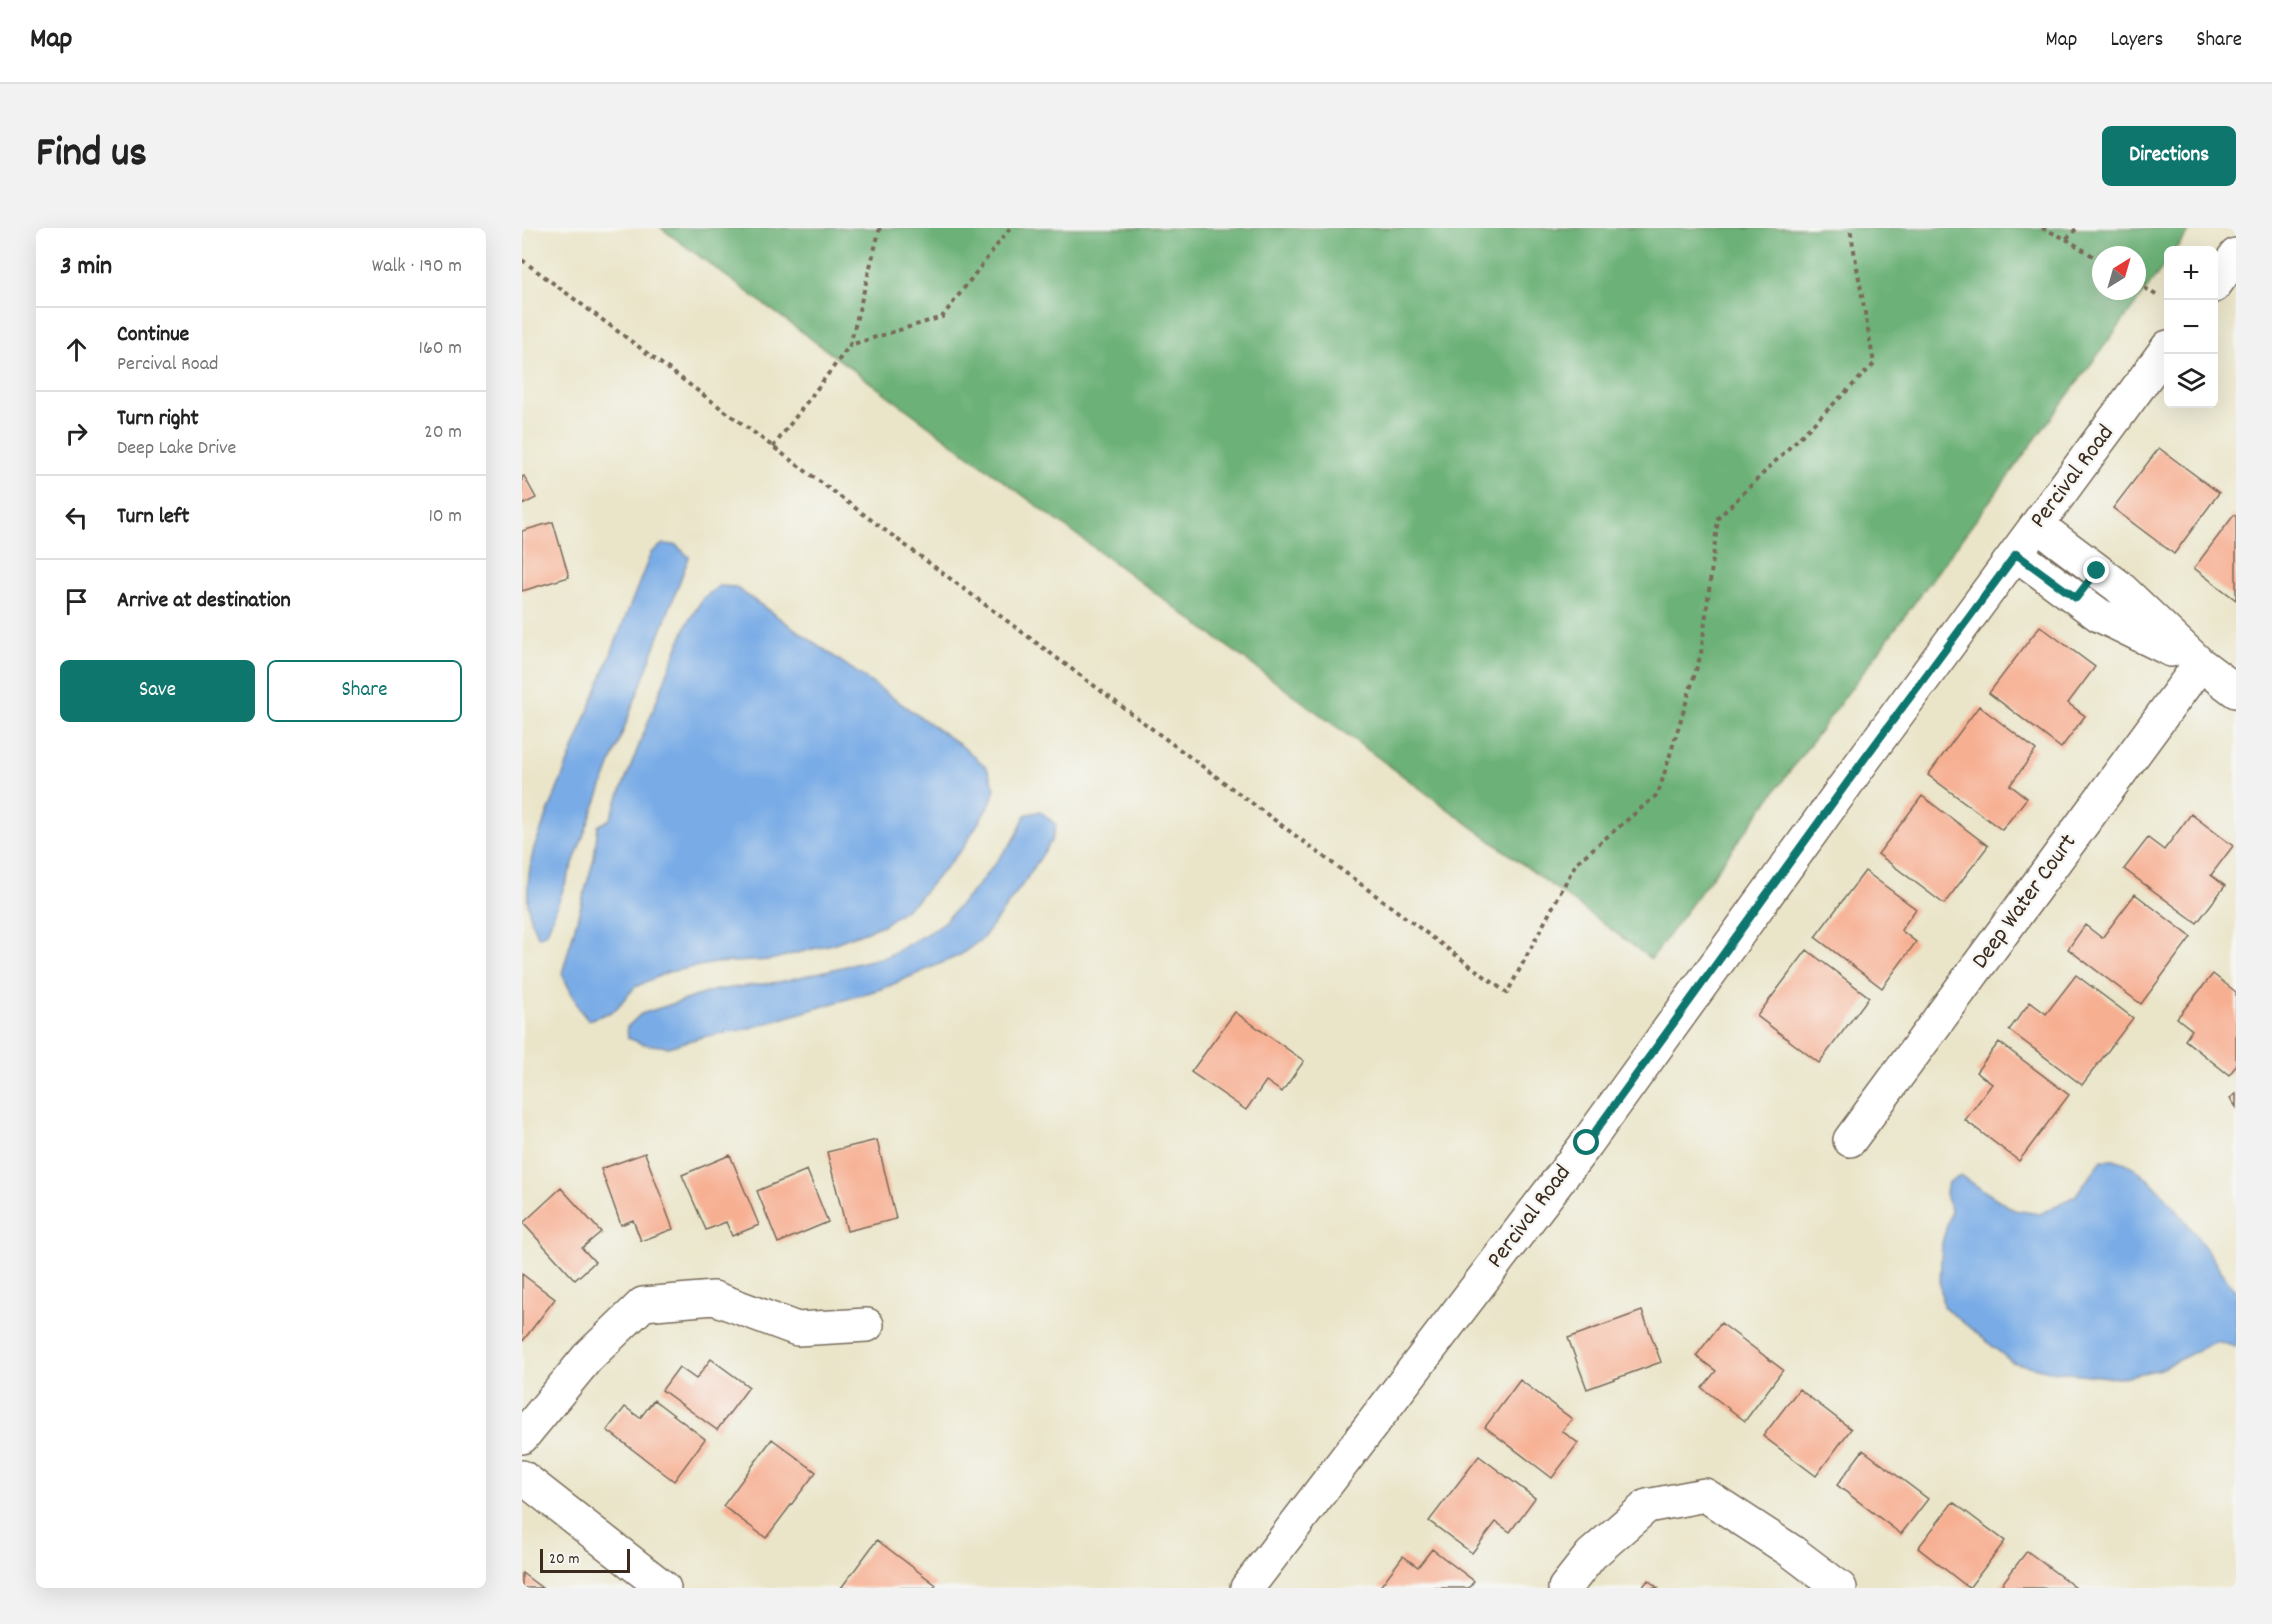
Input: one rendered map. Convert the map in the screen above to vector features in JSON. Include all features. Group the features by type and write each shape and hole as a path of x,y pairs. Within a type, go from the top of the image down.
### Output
{"street":[{"path":"2218,280 2236,255"},
{"name":"Percival Road","path":"1246,1588 1587,1143 1858,767 2164,354"},
{"path":"2037,525 2118,586 2200,664 2236,691"},
{"path":"2016,554 2099,615 2200,664"},
{"path":"2076,598 2097,571"},
{"name":"Deep Water Court","path":"1850,1140 2200,664"},
{"path":"522,1437 587,1358 643,1304 714,1298 796,1329 867,1324"},
{"path":"522,1477 664,1588"},
{"path":"1565,1588 1591,1555 1647,1506 1705,1495 1791,1551 1840,1588"}],"path":[{"path":"773,447 850,345 880,228"},
{"path":"850,345 942,317 1010,228"},
{"path":"522,260 1507,993 1576,863 1658,794 1701,654 1718,518 1874,364 1850,228"},
{"path":"2042,228 2066,239 2092,255"},
{"path":"2066,239 2077,228"},
{"path":"2146,289 2158,297"}],"green space":[{"path":"661,228 2192,228 2178,246 2164,246 2164,265 2146,290 2146,246 2092,246 2092,300 2138,300 1651,959"}],"water":[{"path":"663,544 676,545 689,557 547,932 539,937 528,906 529,871 534,848 651,553"},
{"path":"719,586 735,587 963,747 987,768 995,788 991,802 963,848 916,901 883,925 832,944 770,960 715,963 668,972 635,987 614,1011 588,1020 580,1010 562,974 594,858 598,826 610,819 686,626 703,598"},
{"path":"1040,811 1056,825 1052,840 983,938 960,955 884,988 747,1029 702,1037 668,1047 643,1044 628,1038 627,1027 641,1014 716,990 779,982 888,956 940,926 973,891 1016,837 1025,815"},
{"path":"2102,1160 2120,1161 2134,1168 2149,1180 2180,1215 2236,1290 2236,1347 2216,1341 2161,1369 2118,1378 2050,1371 2012,1362 1943,1306 1940,1284 1942,1243 1951,1211 1946,1194 1948,1182 1961,1176 2014,1210 2040,1214 2075,1196"}],"building":[{"path":"2159,448 2219,493 2174,554 2113,508"},
{"path":"524,476 536,498 522,505 522,477"},
{"path":"2234,515 2236,516 2236,600 2194,568"},
{"path":"553,522 569,577 522,591 522,531"},
{"path":"2040,626 2095,667 2068,703 2085,716 2061,748 1989,693"},
{"path":"1979,706 2036,750 2010,785 2027,798 2002,830 1928,775"},
{"path":"1922,796 1988,846 1944,904 1878,854"},
{"path":"2191,814 2233,846 2211,875 2225,886 2197,923 2124,869 2148,838 2164,850"},
{"path":"1865,871 1916,909 1901,930 1916,942 1882,988 1815,937"},
{"path":"2135,894 2191,937 2141,1004 2068,949 2085,925 2102,938"},
{"path":"1807,950 1869,997 1819,1063 1757,1016"},
{"path":"2213,974 2236,992 2236,1066 2229,1075 2185,1040 2192,1030 2177,1018"},
{"path":"2076,975 2133,1018 2082,1085 2009,1030 2030,1002 2046,1014"},
{"path":"1235,1012 1304,1061 1282,1092 1266,1081 1246,1110 1191,1072"},
{"path":"1999,1042 2069,1095 2019,1161 1965,1120 1992,1084 1976,1072"},
{"path":"2236,1094 2236,1107 2230,1098"},
{"path":"877,1140 896,1219 847,1231 827,1152"},
{"path":"645,1153 673,1229 641,1241 633,1220 621,1225 601,1169"},
{"path":"730,1155 759,1225 732,1236 726,1222 706,1230 682,1175"},
{"path":"807,1170 828,1222 778,1243 757,1191"},
{"path":"561,1188 601,1232 582,1248 595,1262 575,1280 523,1223"},
{"path":"522,1274 555,1299 522,1342"},
{"path":"1642,1311 1661,1362 1587,1389 1568,1338"},
{"path":"1721,1323 1783,1370 1745,1421 1702,1388 1716,1371 1696,1356"},
{"path":"711,1359 749,1387 717,1430 662,1390 679,1367 696,1379"},
{"path":"1520,1380 1572,1419 1562,1431 1578,1443 1552,1478 1485,1427"},
{"path":"1799,1389 1851,1429 1816,1476 1763,1436"},
{"path":"654,1400 705,1439 674,1481 607,1430 625,1407 640,1418"},
{"path":"772,1439 816,1472 766,1538 723,1506"},
{"path":"1863,1450 1928,1499 1901,1534 1837,1485"},
{"path":"1479,1456 1535,1498 1510,1532 1496,1522 1472,1553 1429,1521"},
{"path":"1953,1502 2005,1541 1969,1588 1918,1548"},
{"path":"877,1540 936,1585 934,1588 841,1588"},
{"path":"1432,1549 1474,1581 1469,1588 1379,1588 1403,1556 1418,1567"},
{"path":"2027,1551 2076,1588 1999,1588"},
{"path":"522,1573 542,1588 522,1588"},
{"path":"1648,1580 1658,1588 1642,1588"}],"route":[{"path":"1587,1143 1865,758 2016,554 2076,598 2097,571"}]}
